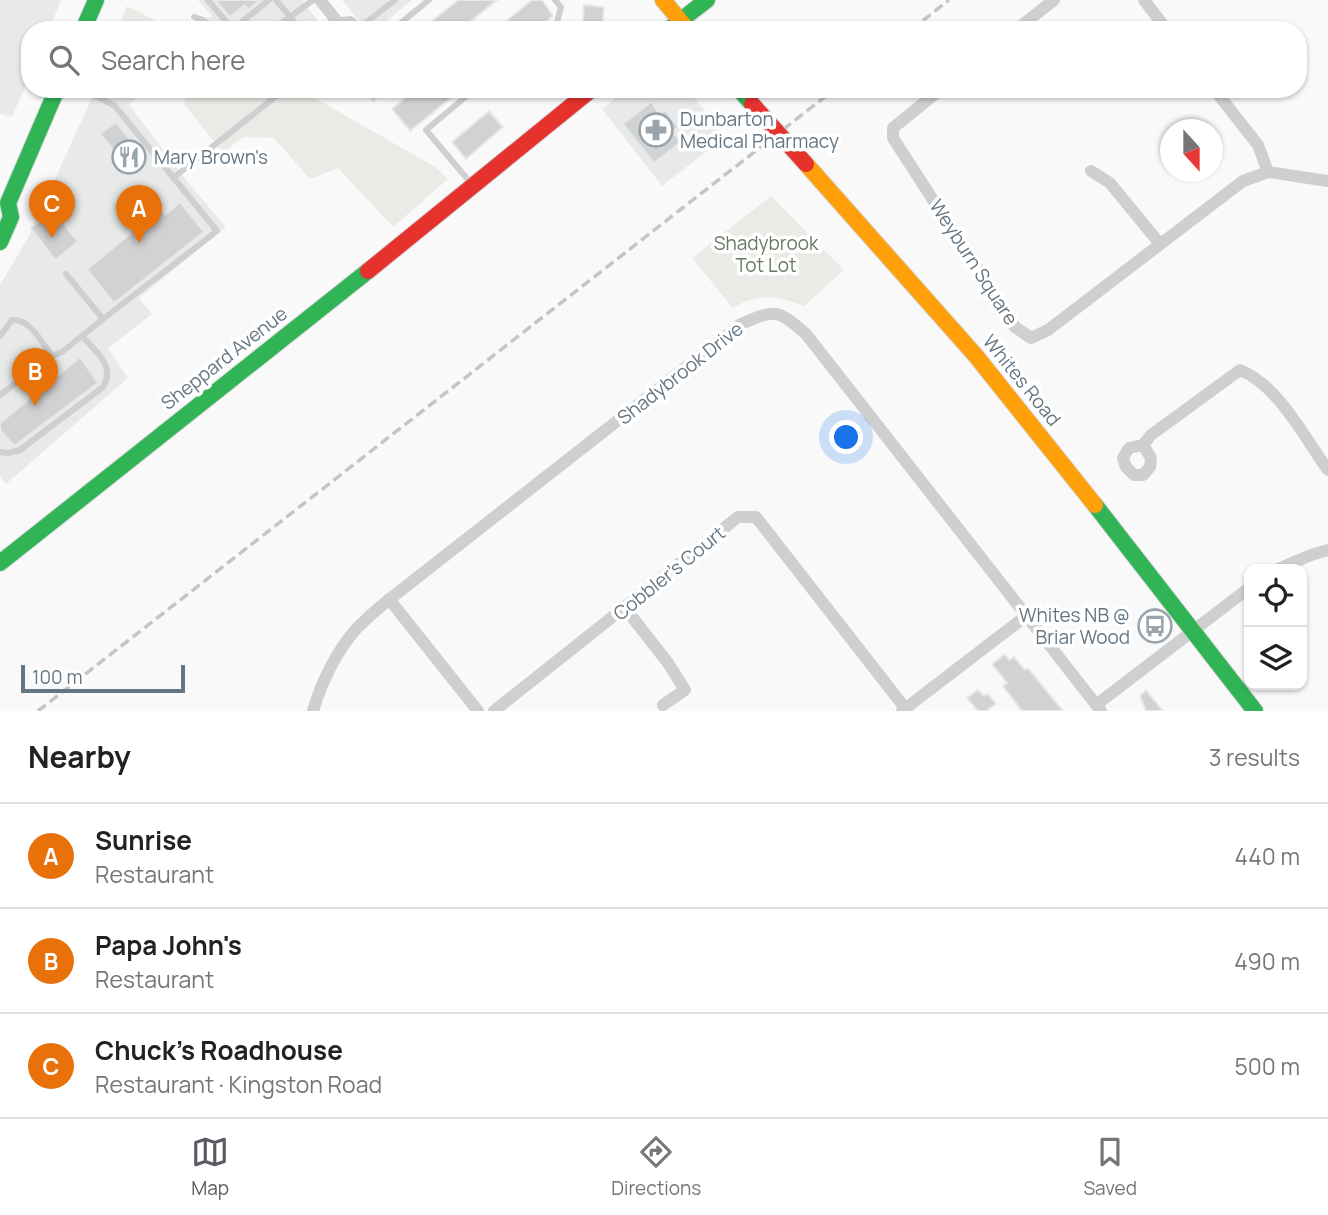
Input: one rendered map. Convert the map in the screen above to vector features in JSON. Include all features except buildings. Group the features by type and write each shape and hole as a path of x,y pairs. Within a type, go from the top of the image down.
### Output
{"main road":[{"path":"87,21 96,0"},
{"path":"663,0 675,21"},
{"path":"685,21 707,0"},
{"path":"0,242 11,217 4,205 53,98"},
{"name":"Sheppard Avenue","path":"0,563 474,187 581,98"},
{"name":"Whites Road","path":"747,98 976,356 1255,711"}],"street":[{"path":"320,0 334,21"},
{"path":"1027,21 1054,0"},
{"path":"1144,0 1160,21"},
{"name":"Weyburn Square","path":"930,98 892,128 893,138 1015,327 1031,338 1048,330 1243,181 1268,172"},
{"path":"1221,98 1258,145 1268,172 1328,181"},
{"path":"1091,171 1110,183 1160,244"},
{"name":"Shadybrook Drive","path":"313,711 317,696 333,664 356,629 389,599 741,324 767,313 784,315 806,334 1098,708"},
{"path":"1143,444 1151,435 1240,370 1251,375 1274,395 1328,470"},
{"name":"Cobbler's Court","path":"494,711 738,517 756,517 904,710"},
{"path":"1290,564 1328,550"},
{"path":"1098,708 1244,592"},
{"path":"389,599 478,711"},
{"path":"625,608 668,663 685,690 663,705"},
{"path":"904,710 1026,616"}],"lane":[{"path":"208,0 226,21"},
{"path":"244,21 269,0"},
{"path":"276,0 293,21"},
{"path":"283,21 313,0"},
{"path":"369,21 395,0"},
{"path":"403,21 429,0"},
{"path":"555,0 561,7 557,21"},
{"path":"194,17 205,21"},
{"path":"0,383 3,393 52,356 62,352 217,231 115,106 100,98"},
{"path":"173,178 274,98"},
{"path":"464,98 426,130 474,187"},
{"path":"66,274 103,319"},
{"path":"0,336 12,320 19,319 27,323 52,356"},
{"path":"0,452 20,450 103,387 109,377 107,367 82,336"}],"shaded area":[{"path":"0,0 61,0 53,21 21,21 21,96 12,117 0,114"},
{"path":"198,0 302,0 318,21 216,21"},
{"path":"342,0 412,0 387,21 360,21"},
{"path":"92,98 122,98 129,105 226,227 139,298 152,314 108,348 128,378 6,484 0,476 0,285 28,238"},
{"path":"616,98 695,98 725,137 662,186 602,109"}],"green space":[{"path":"127,6 156,21 121,21"},
{"path":"212,16 216,21 201,21"},
{"path":"122,98 136,98 129,105"},
{"path":"186,98 315,98 435,167 448,179 393,227 338,168 310,179 274,138 243,137 223,153 184,104"},
{"name":"Shadybrook Tot Lot","path":"771,196 844,270 804,306 768,297 751,300 733,308 692,258"}],"railway":[{"path":"922,21 949,0"},
{"path":"38,711 823,98"}],"traffic: fast":[{"path":"87,21 96,0"},
{"path":"680,21 707,0"},
{"path":"0,242 11,217 8,203 53,98"},
{"path":"747,98 752,104"},
{"path":"0,563 368,271"},
{"path":"1095,505 1255,711"}],"traffic: slow":[{"path":"663,0 680,21"},
{"path":"806,164 976,356 1095,505"}],"traffic: jam":[{"path":"368,271 581,98"},
{"path":"752,104 806,164"}],"place":[{"name":"Dunbarton Medical Pharmacy","path":"656,130"},
{"name":"Mary Brown's","path":"129,157"},
{"name":"Chuck's Roadhouse","path":"52,238"},
{"name":"Sunrise","path":"139,243"},
{"name":"Papa John's","path":"35,406"},
{"name":"Whites NB @ Briar Wood","path":"1155,626"}]}
